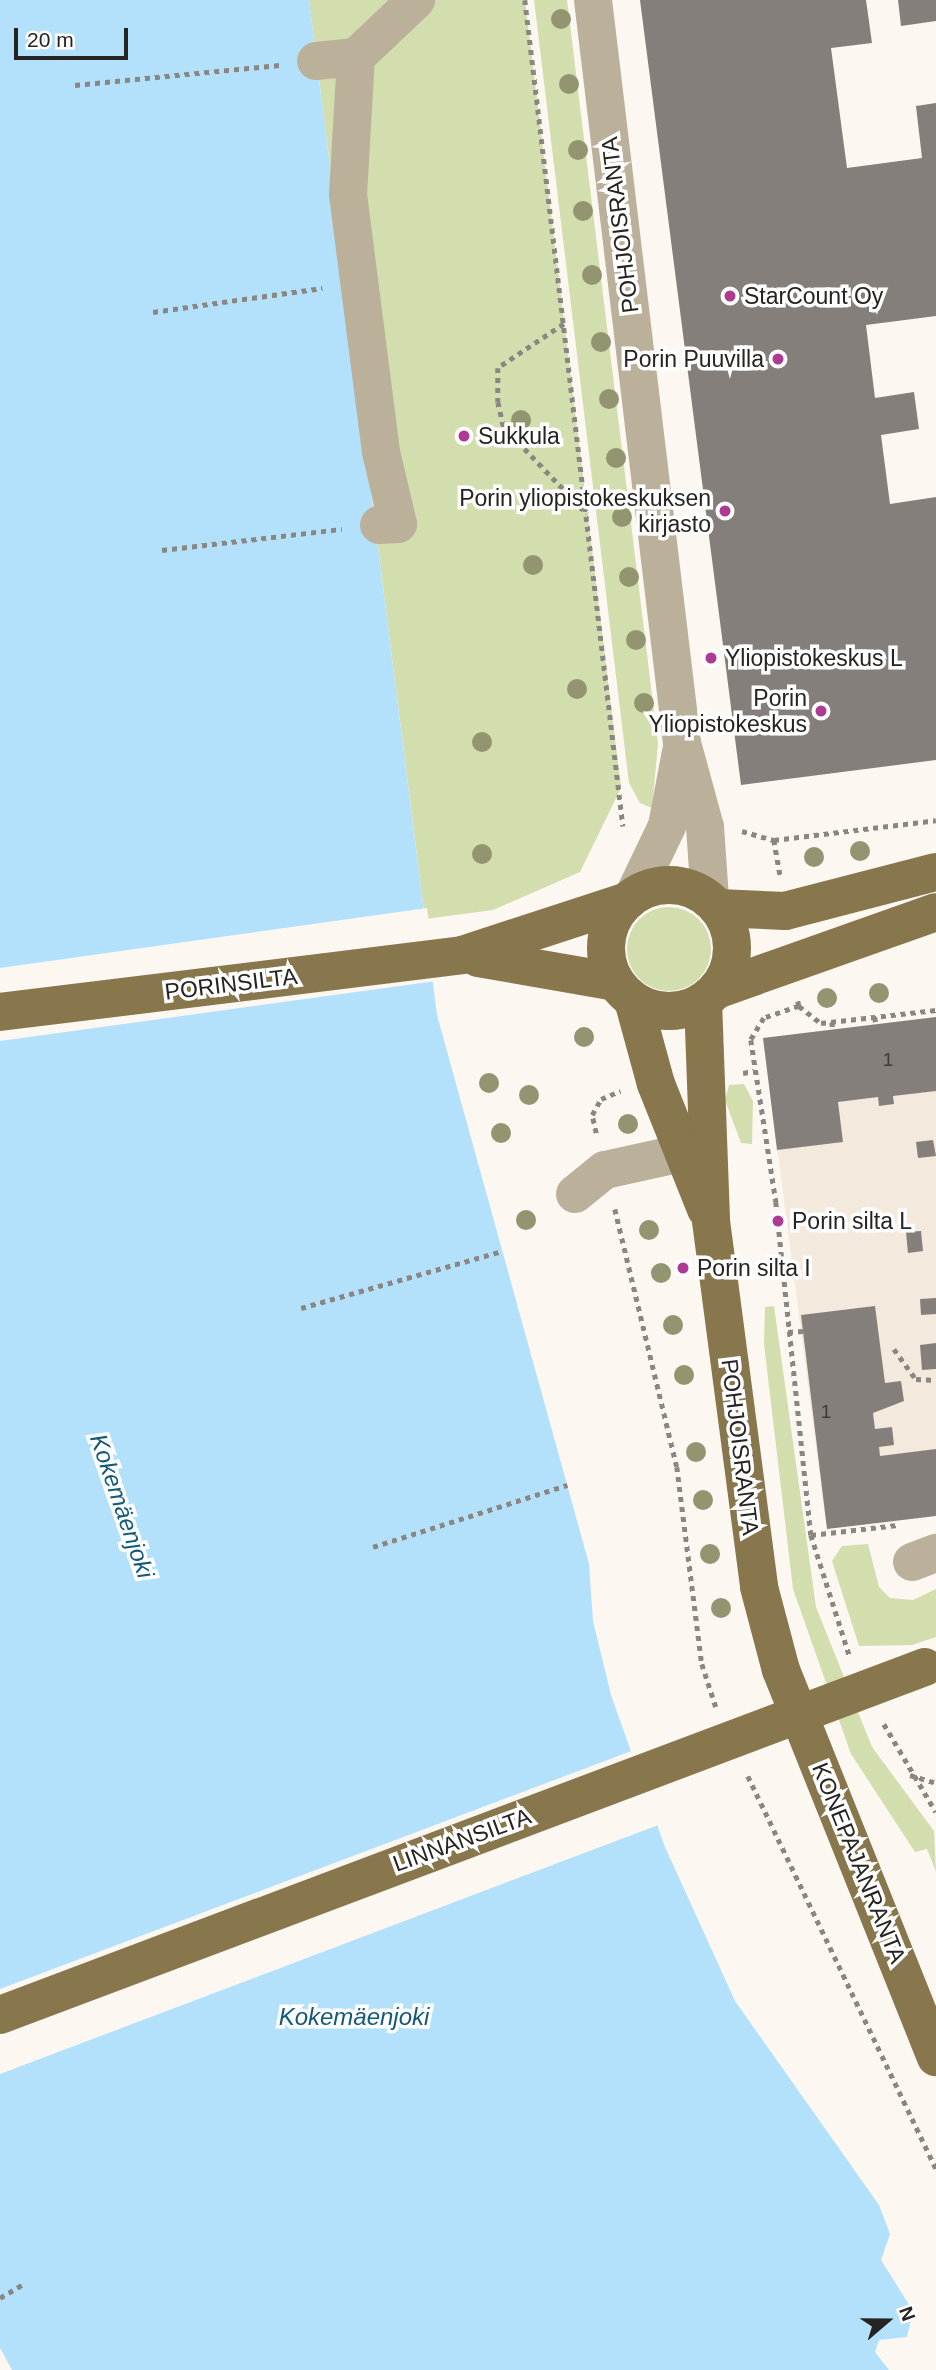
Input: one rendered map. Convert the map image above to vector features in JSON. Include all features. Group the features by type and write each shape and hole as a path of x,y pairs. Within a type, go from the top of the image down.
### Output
{"main road":[{"path":"711,1221 682,1153 606,938 630,898 678,885 714,904 785,911 936,872"},
{"name":"PORINSILTA","path":"0,1012 462,955 630,898"},
{"path":"711,1221 710,995 732,957 730,931 714,904"},
{"path":"624,991 666,1011 936,912"},
{"name":"PORINSILTA","path":"462,955 624,991"},
{"name":"POHJOISRANTA","path":"711,1221 759,1587 781,1670"},
{"name":"LINNANSILTA","path":"0,2015 931,1665"},
{"name":"KONEPAJANRANTA","path":"781,1670 936,2057"}],"street":[{"path":"316,61 356,57 416,0"},
{"name":"POHJOISRANTA","path":"593,0 682,743 705,827 714,904"},
{"path":"356,57 348,195 353,284 381,452 398,523 379,525"},
{"name":"POHJOISRANTA","path":"630,898 667,826 682,743"},
{"path":"575,1194 605,1170 682,1153"}],"path":[{"path":"524,0 623,825 620,836"},
{"path":"75,85 316,61"},
{"path":"153,312 353,284"},
{"path":"564,324 498,368 498,402 504,427 587,515"},
{"path":"162,550 379,525"},
{"path":"705,827 774,841 936,820"},
{"path":"623,825 667,826"},
{"path":"774,841 785,911"},
{"path":"793,966 799,1006 821,1023 936,1010"},
{"path":"799,1006 764,1018 751,1040 811,1535 856,1670"},
{"path":"875,1017 876,1024"},
{"path":"832,1022 833,1030"},
{"path":"301,1308 499,1252"},
{"path":"788,1332 803,1331"},
{"path":"894,1349 916,1379 936,1380"},
{"path":"373,1547 568,1485"},
{"path":"811,1535 908,1523"},
{"path":"880,1716 909,1774 936,1812"},
{"path":"909,1774 936,1783"},
{"path":"0,2298 23,2284"}],"shaded area":[{"path":"936,1017 936,1511 826,1524 763,1038"}],"green space":[{"path":"309,0 525,0 621,788 580,872 493,910 425,919"},
{"path":"534,0 567,0 658,744 652,808 640,803 629,783"},
{"path":"669,907 692,914 704,926 711,949 704,972 692,984 669,991 646,984 634,972 627,949 634,926 646,914"},
{"path":"744,1084 753,1101 752,1144 741,1143 725,1100 729,1085"},
{"path":"774,1306 816,1607 872,1747 934,1831 936,1872 927,1849 915,1852 851,1754 793,1589 764,1344 765,1307"},
{"path":"868,1544 879,1587 890,1598 913,1600 936,1589 936,1637 912,1645 859,1646 832,1561 842,1546"}],"water":[{"name":"Kokemäenjoki","path":"0,0 309,0 437,1015 589,1564 593,1621 611,1695 665,1847 735,2001 879,2205 890,2234 881,2260 913,2311 907,2337 879,2340 875,2352 889,2370 12,2370 0,2348"}],"pier":[{"path":"427,908 436,981 0,1041 0,968"},
{"path":"634,1750 661,1824 0,2074 0,1989"}],"building":[{"name":"Porin Puuvilla","path":"640,0 866,0 872,43 831,48 847,168 922,158 916,106 936,103 936,316 866,325 875,398 914,392 919,429 881,435 890,504 936,497 936,760 741,785"},
{"path":"898,0 936,0 936,21 901,26"},
{"path":"936,1017 936,1091 893,1096 894,1104 879,1106 878,1097 838,1102 843,1142 777,1150 763,1038"},
{"path":"933,1140 936,1156 918,1158 916,1142"},
{"path":"921,1231 923,1251 908,1253 906,1232"},
{"path":"936,1298 936,1314 921,1315 920,1299"},
{"path":"875,1306 885,1383 901,1381 904,1401 873,1413 875,1429 892,1427 894,1445 879,1447 880,1456 936,1449 936,1516 827,1529 801,1315"},
{"path":"936,1343 936,1369 922,1370 920,1345"}],"place":[{"name":"StarCount Oy","path":"730,296"},
{"name":"Porin Puuvilla","path":"778,359"},
{"name":"Sukkula","path":"464,436"},
{"name":"Porin yliopistokeskuksen kirjasto","path":"725,511"},
{"name":"Yliopistokeskus L","path":"711,658"},
{"name":"Porin Yliopistokeskus","path":"821,711"},
{"name":"Porin silta L","path":"778,1221"},
{"name":"Porin silta I","path":"683,1268"}]}
